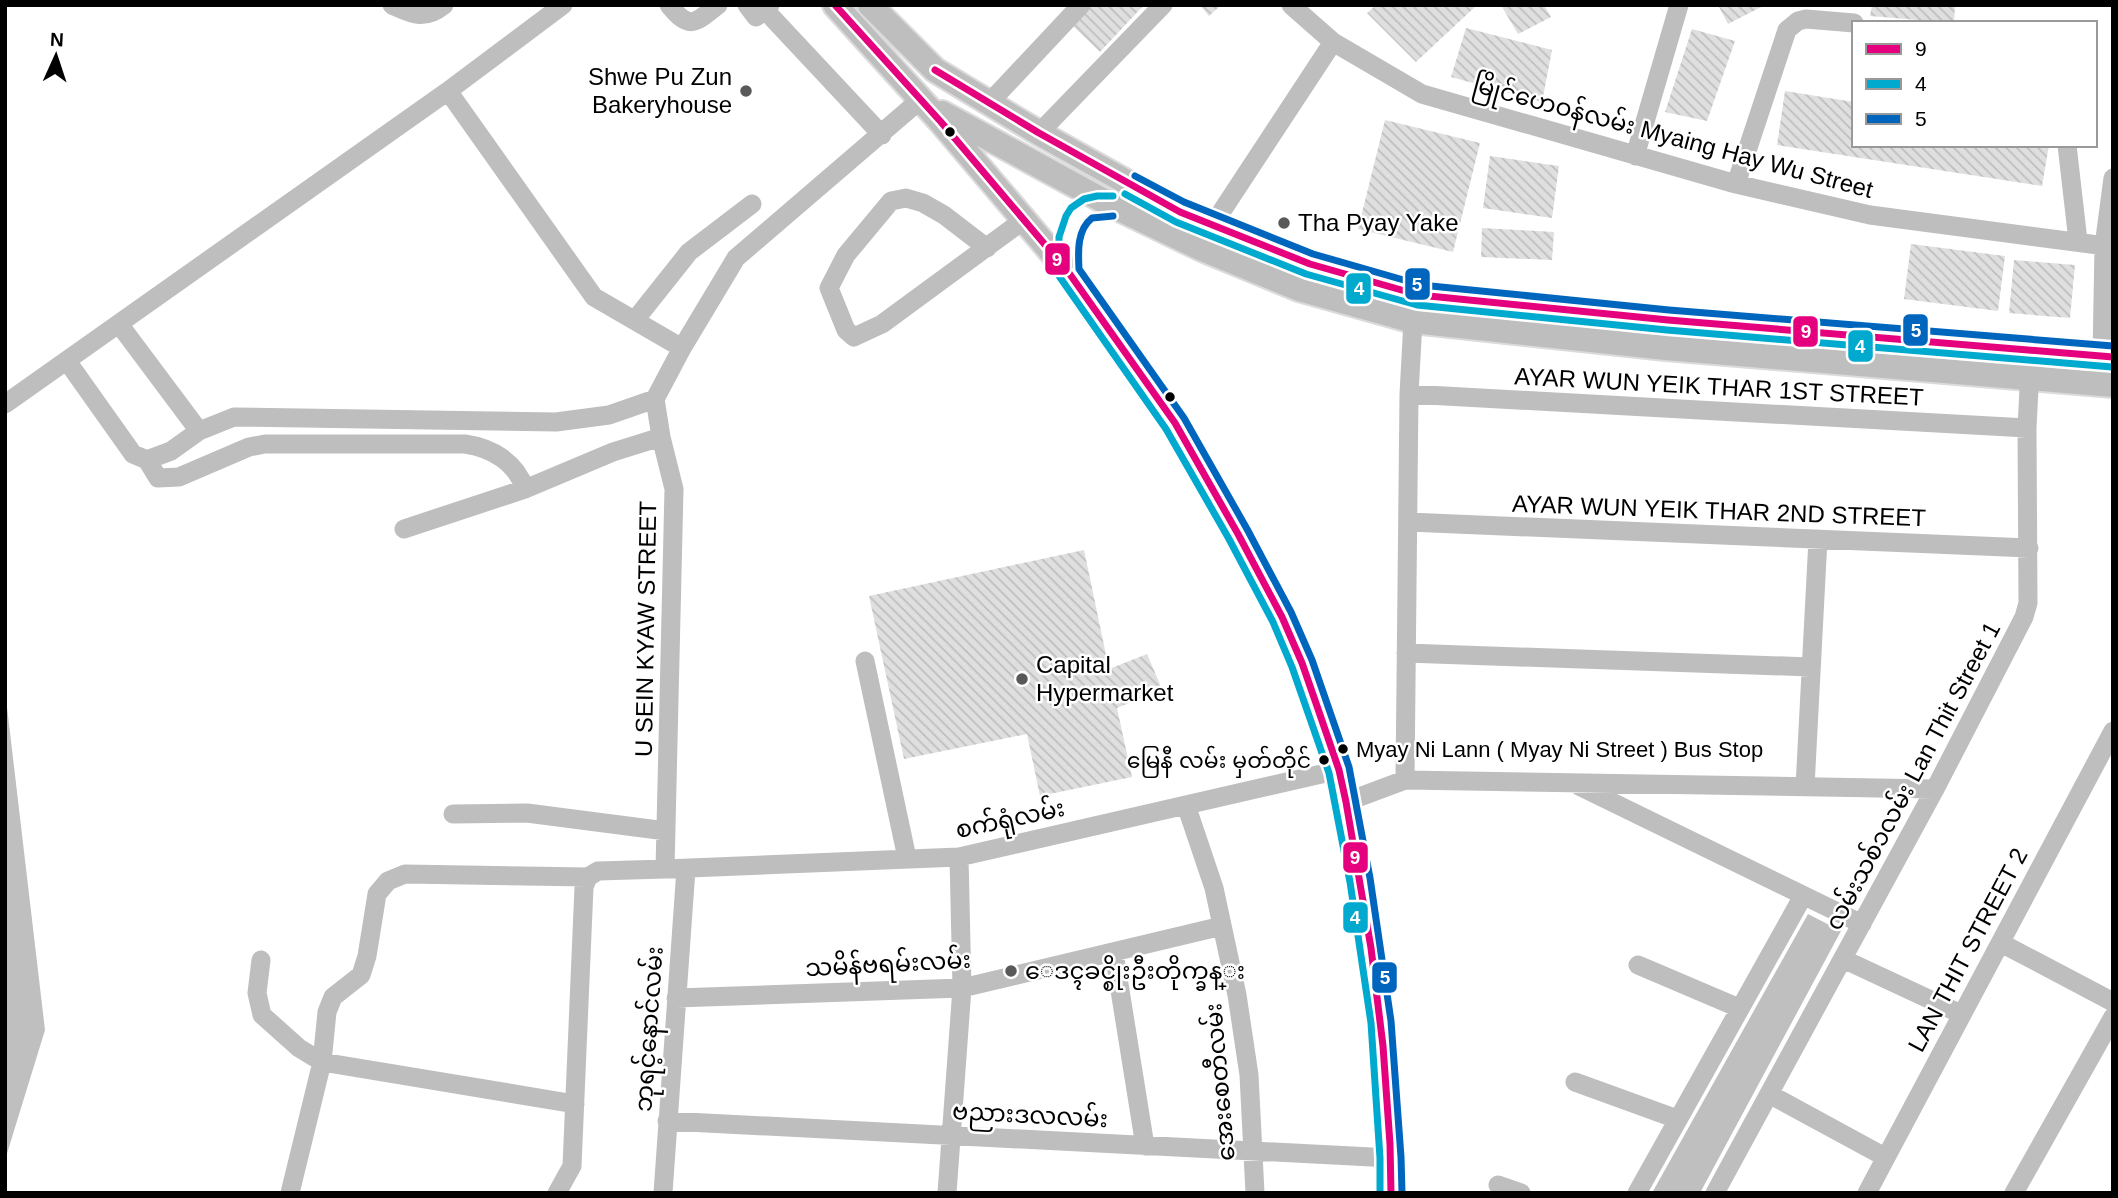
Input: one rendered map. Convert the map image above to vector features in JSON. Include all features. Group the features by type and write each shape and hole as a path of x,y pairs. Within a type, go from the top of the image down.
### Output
{"main road":[{"path":"835,5 1025,219 1069,273 1175,423 1282,617 1302,663 1339,770 1346,802 1381,1022 1391,1193"},
{"path":"871,6 935,70 1039,133 1180,212 1310,264 1419,295 1668,320 2108,357"},
{"path":"916,95 935,70"},
{"path":"916,95 965,127 1113,206 1202,249 1298,289 1413,321 1665,348 2106,385"}],"street":[{"path":"392,5 418,16 437,11 444,5"},
{"path":"5,404 449,92 563,5"},
{"path":"669,5 680,19 690,22 698,21 718,5"},
{"path":"990,102 1081,5"},
{"path":"1039,133 1163,5"},
{"name":"မြိုင်ဟေဝန်လမ်း Myaing Hay Wu Street","path":"1291,5 1333,42 1422,94 1736,184 1870,215 2108,247"},
{"path":"1635,156 1679,5"},
{"path":"761,7 882,135"},
{"path":"1736,184 1787,30 1791,25 1806,19 1852,23"},
{"path":"1212,226 1333,42"},
{"path":"449,92 594,296 682,348"},
{"path":"147,460 171,451 199,431 234,417 556,422 609,415 655,399 736,258 882,135 916,95"},
{"path":"2067,147 2078,241"},
{"path":"2106,385 2108,247 2113,178"},
{"path":"987,247 944,215 923,204 905,198 891,201 846,256 829,288 846,330 854,337 882,324 987,247 1025,219"},
{"path":"635,320 689,252 751,204"},
{"path":"1405,780 1409,394 1413,321 1419,295"},
{"path":"119,324 199,431"},
{"name":"လမ်းသစ်၁လမ်း Lan Thit Street 1","path":"1715,1193 1935,789 2024,617 2028,603 2027,428 2031,349"},
{"path":"67,360 133,454 147,460 158,478 179,477 249,447 265,444 465,444 500,455 520,474 526,489"},
{"name":"AYAR WUN YEIK THAR 1ST STREET","path":"1409,394 2027,428"},
{"name":"U SEIN KYAW STREET","path":"655,399 674,489 665,869"},
{"path":"404,529 526,489 613,452 661,437"},
{"name":"AYAR WUN YEIK THAR 2ND STREET","path":"1408,522 2029,548"},
{"path":"1805,787 1818,539"},
{"path":"1406,653 1811,667"},
{"path":"865,661 907,858"},
{"name":"LAN THIT STREET 2","path":"1867,1193 2113,731"},
{"name":"စက်ရုံလမ်း","path":"686,869 959,856 1339,770"},
{"path":"1346,802 1405,780 1935,789"},
{"path":"1572,782 1862,925"},
{"name":"အေးစေတီလမ်း","path":"1186,805 1213,888 1237,995 1249,1075 1255,1193"},
{"path":"453,814 527,813 666,831"},
{"path":"947,1193 962,988 959,856"},
{"path":"290,1193 322,1062 327,1012 333,997 361,975 367,957 377,894 388,881 405,874 588,877 598,871 686,869"},
{"name":"ဘုရင့်နောင်လမ်း","path":"663,1193 686,869"},
{"path":"557,1193 572,1166 584,887 588,877"},
{"path":"1637,1193 1803,896"},
{"name":"သမိန်ဗရမ်းလမ်း","path":"676,998 962,988 1222,926"},
{"path":"2001,943 2113,1002"},
{"path":"1114,953 1145,1146"},
{"path":"1843,959 1961,1014"},
{"path":"261,960 257,993 262,1015 299,1048 322,1062 575,1104"},
{"path":"1638,965 1739,1008"},
{"path":"2014,1193 2113,1017"},
{"path":"1575,1082 1677,1119"},
{"path":"1769,1094 1885,1157"},
{"name":"ဗညားဒလလမ်း","path":"667,1121 1391,1158"},
{"path":"1498,1185 1521,1193"}],"shaded area":[{"path":"5,690 45,1030 5,1160"},
{"path":"1808,914 1841,931 1700,1193 1652,1193"}],"building":[{"path":"1089,5 1144,5 1100,52 1071,24"},
{"path":"1200,5 1221,5 1209,16"},
{"path":"1376,5 1477,5 1416,62 1367,13"},
{"path":"1501,5 1544,5 1551,17 1518,34"},
{"path":"1718,5 1765,5 1728,24"},
{"path":"1872,5 1955,5 1954,21 1870,16"},
{"path":"1466,28 1552,50 1542,102 1451,77"},
{"path":"1692,29 1735,41 1707,121 1665,112"},
{"path":"1785,91 1852,102 1852,147 2049,147 2042,186 1777,145"},
{"path":"1385,120 1480,143 1453,252 1358,229"},
{"path":"1490,156 1559,166 1552,218 1483,208"},
{"path":"1482,228 1554,232 1552,260 1481,257"},
{"path":"1911,244 2005,256 1998,311 1904,299"},
{"path":"2014,260 2075,265 2070,318 2009,313"},
{"name":"Capital Hypermarket","path":"1084,550 1109,669 1147,654 1162,689 1117,708 1132,777 1040,796 1027,734 904,759 869,596"}],"transit line":[{"name":"9","path":"835,5 941,122 1069,273 1175,423 1282,617 1318,709 1339,770 1346,802 1371,948 1383,1046 1391,1193"},
{"name":"9","path":"935,70 1039,133 1180,212 1310,264 1419,295 1668,320 2113,357"},
{"name":"5","path":"1135,176 1184,202 1313,254 1421,285 1669,310 2113,346"},
{"name":"4","path":"1125,194 1176,222 1306,274 1417,305 1667,330 2112,367"},
{"name":"4","path":"1113,196 1084,199 1071,208 1059,237 1059,276 1166,429 1273,622 1292,667 1329,773 1350,882 1371,1023 1380,1193"},
{"name":"5","path":"1113,216 1092,218 1087,223 1081,235 1079,269 1184,418 1247,529 1291,612 1312,660 1349,767 1370,878 1391,1021 1402,1193"}],"place":[{"name":"Shwe Pu Zun Bakeryhouse","path":"746,91"},
{"name":"Tha Pyay Yake","path":"1284,223"},
{"name":"Capital Hypermarket","path":"1022,679"},
{"name":"Myay Ni Lann ( Myay Ni Street ) Bus Stop","path":"1343,749"},
{"name":"မြေနီ လမ်း မှတ်တိုင်","path":"1324,760"},
{"name":"ေဒၚခင္စိုးဦးတိုက္ခန္း","path":"1011,971"}]}
